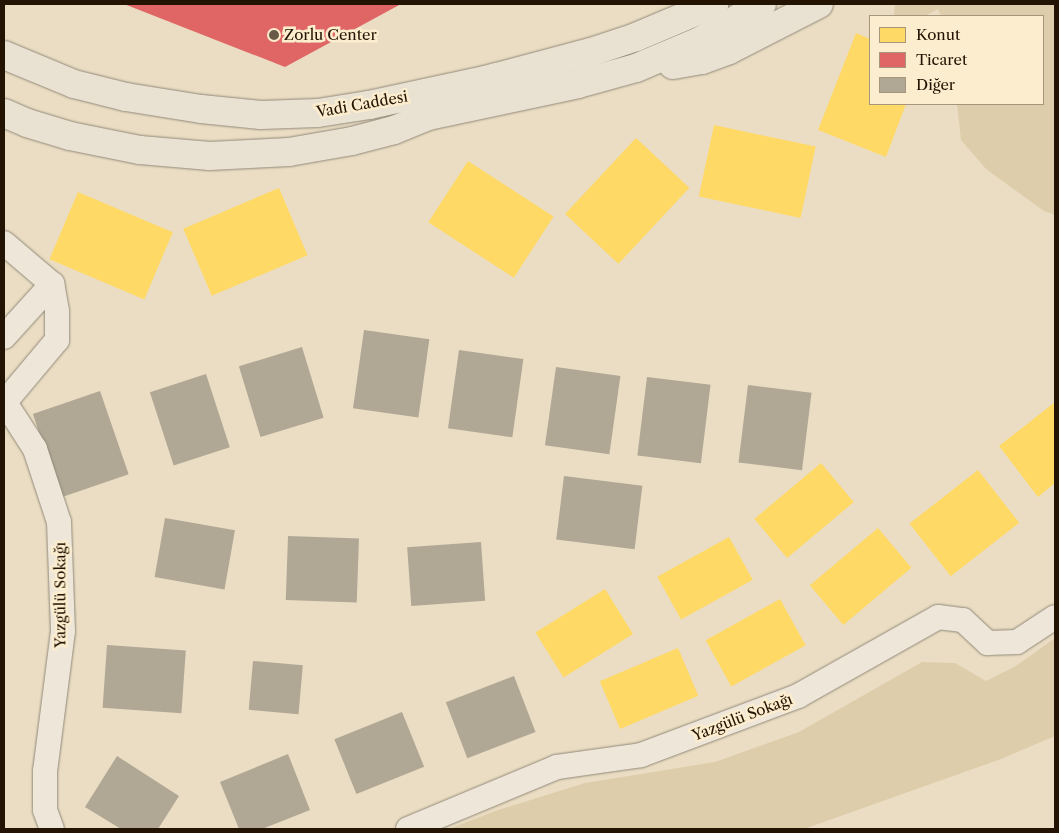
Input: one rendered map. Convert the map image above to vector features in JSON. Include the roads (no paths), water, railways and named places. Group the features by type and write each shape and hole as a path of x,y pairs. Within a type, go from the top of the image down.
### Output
{"main road":[{"name":"Vadi Caddesi","path":"4,55 74,84 126,97 201,109 261,115 318,113 369,105 485,80 591,52 683,19 714,4"},
{"path":"636,68 700,40 762,4"},
{"path":"636,68 702,60 754,38 819,4"},
{"name":"Vadi Caddesi","path":"4,114 70,136 140,150 210,156 289,152 352,141 394,130 428,116 578,84 636,68"}],"street":[{"path":"4,243 52,284 4,338"},
{"name":"Yazgülü Sokağı","path":"52,284 57,311 57,340 4,402 34,449 59,522 63,631 45,771 46,810 52,829"},
{"name":"Yazgülü Sokağı","path":"408,829 557,767 641,755 798,696 938,617 963,620 988,643 1017,642 1055,616"}],"place":[{"name":"Zorlu Center","path":"274,35"}]}
